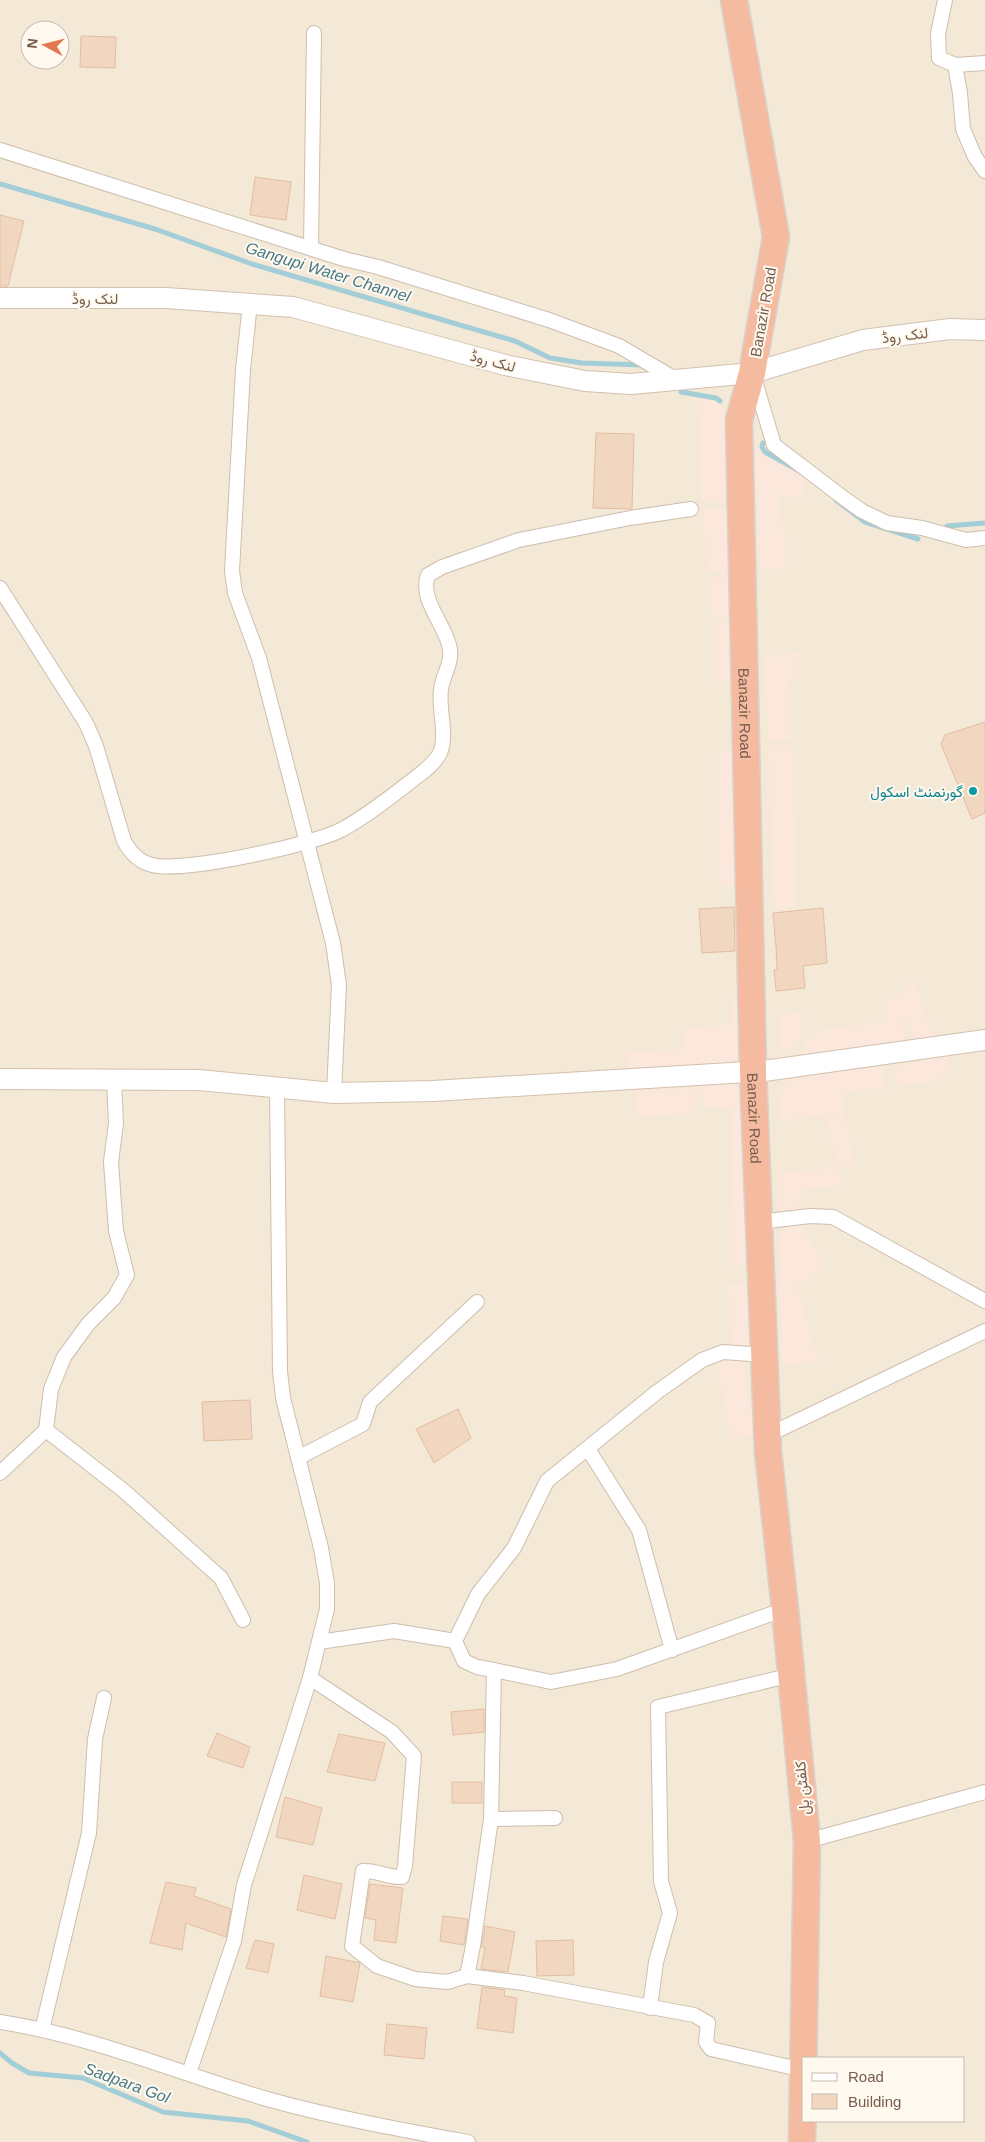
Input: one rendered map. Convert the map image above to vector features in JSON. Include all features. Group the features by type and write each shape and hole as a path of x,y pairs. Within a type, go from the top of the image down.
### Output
{"highway":[{"name":"Banazir Road","path":"734,0 776,236 752,372 739,420 753,1072 768,1435"},
{"name":"کلفٹن پل","path":"768,1435 768,1451 792,1675 807,1840 803,2057"},
{"name":"کلفٹن پل","path":"802,2122 802,2142"}],"main road":[{"name":"لنک روڈ","path":"0,298 166,298 293,307 505,365 584,381 631,384 752,372 863,340 950,329 985,330"},
{"path":"0,1079 199,1080 334,1093 433,1091 753,1072 985,1040"}],"street":[{"path":"945,0 938,34 939,58 955,65 985,64"},
{"path":"311,248 314,33"},
{"path":"955,65 963,129 975,157 985,171"},
{"path":"0,150 311,248 549,320 619,346 677,380"},
{"path":"250,303 232,571 235,593 259,658 332,943 339,985 334,1093"},
{"path":"752,372 774,445 845,500 887,523 922,528 966,540 985,538"},
{"path":"0,588 86,723 96,746 124,841 131,852 152,865 172,866 206,863 307,842 340,830 363,816 427,768 439,756 443,744 441,692 451,655 449,644 427,596 425,583 428,575 442,567 519,540 630,518 691,509"},
{"path":"0,1472 46,1430 51,1389 64,1357 88,1324 114,1298 127,1275 116,1232 114,1212 111,1162 116,1123 114,1080"},
{"path":"189,2073 234,1941 244,1885 310,1678 327,1609 327,1583 321,1548 283,1398 280,1371 277,1088"},
{"path":"759,1222 810,1216 833,1217 985,1301"},
{"path":"298,1458 363,1424 370,1402 477,1302"},
{"path":"768,1435 985,1331"},
{"path":"765,1355 723,1352 702,1360 657,1392 547,1481 514,1548 478,1594 455,1640 464,1661 477,1667 551,1682 617,1669 785,1609"},
{"path":"46,1430 124,1491 221,1578 243,1620"},
{"path":"588,1449 639,1530 672,1650"},
{"path":"319,1642 394,1631 455,1640"},
{"path":"466,1976 473,1946 491,1819 494,1670"},
{"path":"650,2008 656,1962 670,1913 661,1881 658,1707 792,1675"},
{"path":"310,1678 392,1732 414,1756 405,1866 402,1877 394,1878 373,1870 363,1871 352,1946 377,1966 416,1979 447,1982 466,1976 523,1983 694,2015 708,2023 706,2042 711,2048 802,2070"},
{"path":"42,2030 89,1833 95,1739 104,1698"},
{"path":"807,1840 985,1792"},
{"path":"491,1819 555,1818"},
{"path":"0,2022 42,2030 138,2056 267,2099 400,2130 468,2142"}],"shaded area":[{"path":"0,0 985,0 985,2142 0,2142"},
{"path":"697,399 716,400 725,410 730,502 702,502"},
{"path":"755,449 805,478 802,499 778,495 784,533 786,568 760,569"},
{"path":"729,507 732,570 707,573 703,509"},
{"path":"733,574 735,614 713,618 709,578"},
{"path":"736,621 737,680 714,681 714,623"},
{"path":"799,652 799,678 790,678 791,740 768,740 764,657"},
{"path":"792,745 797,907 774,909 768,746"},
{"path":"739,750 745,885 720,886 718,753"},
{"path":"750,973 749,1054 726,1064 627,1073 626,1052 682,1049 683,1028 714,1026 731,1022 734,1000 739,999 736,974"},
{"path":"915,981 933,1037 914,1043 909,1020 902,1019 905,1045 803,1057 803,1042 823,1030 888,1021 884,1004"},
{"path":"801,1013 802,1037 781,1055 778,1014"},
{"path":"947,1056 952,1067 934,1082 896,1087 894,1066"},
{"path":"883,1065 885,1088 843,1092 844,1112 854,1165 838,1167 826,1117 838,1113 780,1121 780,1099 783,1086 789,1079 802,1075"},
{"path":"730,1084 751,1086 750,1265 729,1266 732,1108 703,1107 702,1086"},
{"path":"694,1088 695,1113 636,1117 636,1090"},
{"path":"838,1167 842,1185 801,1191 797,1212 778,1213 778,1173"},
{"path":"797,1222 827,1265 797,1286 818,1360 782,1366 778,1233"},
{"path":"752,1283 755,1351 731,1351 728,1284"},
{"path":"742,1357 756,1435 731,1440 717,1361"}],"building":[{"path":"81,36 116,37 115,68 80,67"},
{"path":"255,177 291,182 286,220 250,215"},
{"path":"0,215 24,221 8,286 0,286"},
{"path":"596,433 634,434 632,509 593,508"},
{"name":"گورنمنٹ اسکول","path":"985,722 985,813 972,819 941,744 945,735"},
{"path":"734,907 735,951 702,953 699,909"},
{"path":"823,908 827,963 803,966 805,988 776,991 774,970 777,969 773,913"},
{"path":"250,1400 252,1439 204,1441 202,1402"},
{"path":"458,1409 471,1438 434,1463 416,1429"},
{"path":"484,1709 484,1732 453,1735 451,1712"},
{"path":"217,1733 250,1747 243,1768 207,1756"},
{"path":"339,1734 385,1743 375,1781 327,1772"},
{"path":"452,1782 482,1782 482,1803 452,1803"},
{"path":"285,1797 322,1808 313,1845 276,1837"},
{"path":"304,1875 342,1884 335,1919 297,1910"},
{"path":"166,1882 196,1888 194,1896 231,1909 226,1937 186,1923 182,1950 150,1943"},
{"path":"370,1884 403,1888 396,1943 374,1940 376,1920 365,1918"},
{"path":"443,1916 468,1919 464,1945 440,1941"},
{"path":"485,1926 515,1932 508,1972 481,1969 485,1948 482,1947"},
{"path":"255,1940 274,1944 268,1973 246,1968"},
{"path":"573,1940 574,1975 537,1976 536,1941"},
{"path":"326,1956 360,1963 353,2002 320,1996"},
{"path":"482,1987 505,1990 504,1996 517,1998 513,2033 477,2028"},
{"path":"387,2024 427,2028 424,2059 384,2055"}],"waterway":[{"name":"Gangupi Water Channel","path":"0,184 155,229 252,264 515,341 550,358 582,363 643,365"},
{"name":"Gangupi Water Channel","path":"681,392 716,398 720,401"},
{"name":"Gangupi Water Channel","path":"763,443 762,447 765,452 796,469"},
{"name":"Gangupi Water Channel","path":"836,500 865,522 918,539"},
{"name":"Gangupi Water Channel","path":"947,526 985,523"},
{"name":"Sadpara Gol","path":"0,2053 29,2073 83,2078 163,2112 248,2121 307,2142"}],"place":[{"name":"گورنمنٹ اسکول","path":"973,791"}]}
